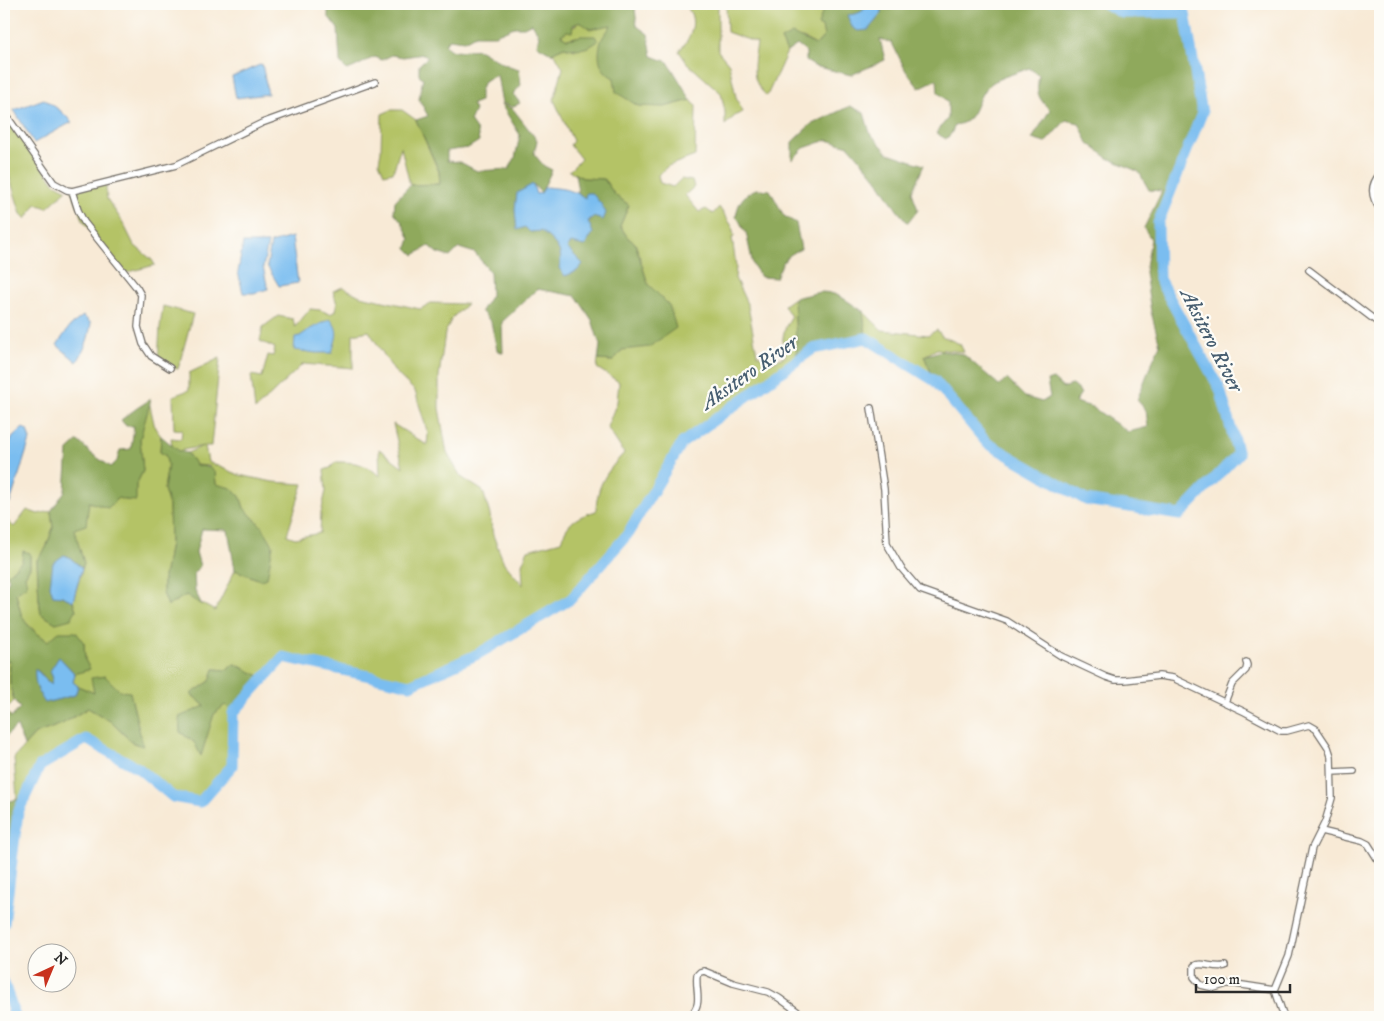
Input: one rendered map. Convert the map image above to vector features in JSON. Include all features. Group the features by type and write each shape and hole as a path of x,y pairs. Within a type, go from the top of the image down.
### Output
{"street":[{"path":"4,112 54,183 72,191 176,165 262,123 375,82"},
{"path":"1380,174 1372,188 1380,209"},
{"path":"72,191 84,222 140,291 141,301 138,327 143,344 151,356 170,368"},
{"path":"1309,270 1380,324"},
{"path":"871,408 884,489 888,544 901,568 920,590 1007,621 1061,656 1114,680 1159,676 1173,678 1281,731 1288,731 1303,725 1312,726 1316,729 1328,747 1331,756 1332,798 1325,822 1312,848 1289,956 1275,990 1284,1017"},
{"path":"1225,702 1232,684 1246,670 1248,665 1246,662"},
{"path":"1332,772 1354,771"},
{"path":"1321,831 1368,844 1380,863"},
{"path":"1225,966 1212,967 1199,963 1194,966 1194,976 1200,985 1214,988 1236,984 1275,990"},
{"path":"689,1017 695,1012 698,1005 697,975 704,971 768,992 805,1017"}],"green space":[{"path":"328,4 626,4 635,8 637,26 648,34 652,56 668,62 691,100 664,107 638,106 616,92 614,78 602,67 599,57 602,39 611,25 590,29 580,22 573,25 572,32 567,31 561,35 567,39 595,36 598,41 586,48 564,47 551,53 537,45 539,35 532,23 524,27 514,27 495,35 475,35 464,41 449,39 445,44 452,50 480,50 502,63 519,69 521,85 513,94 520,103 513,107 502,103 497,75 484,81 480,91 480,101 472,104 475,110 470,121 477,131 479,141 468,148 447,151 447,161 460,162 477,171 509,169 515,158 520,135 501,104 513,109 537,140 534,154 544,166 552,170 541,193 533,184 525,227 530,232 541,231 554,243 561,256 559,268 566,276 583,264 567,248 593,217 585,199 578,192 575,174 583,178 604,179 615,195 629,205 620,226 628,238 635,243 648,284 669,305 676,328 649,347 622,350 613,361 598,360 600,345 592,320 576,296 537,289 502,322 503,353 497,350 491,322 481,311 491,295 490,272 475,253 459,248 450,257 437,253 429,246 414,255 407,248 410,239 402,222 394,212 395,201 410,185 440,184 439,171 416,120 428,116 419,99 423,78 419,75 419,65 428,57 424,54 403,57 392,55 382,60 375,57 347,70 340,63 338,29 328,16"},
{"path":"684,4 718,4 718,51 729,64 736,97 743,112 736,115 725,125 725,112 721,93 687,63 679,51 690,34 693,22 689,10"},
{"path":"726,4 761,4 768,9 776,7 778,4 825,4 822,27 824,36 816,45 803,38 781,40 787,52 767,96 757,84 755,78 754,65 757,43 727,32"},
{"path":"825,4 1105,4 1122,13 1185,13 1202,113 1158,223 1159,279 1220,389 1238,454 1180,515 1086,500 987,443 935,381 924,356 941,351 963,354 999,385 1007,379 1025,397 1042,402 1050,397 1047,381 1053,379 1063,388 1072,385 1081,393 1075,402 1092,407 1128,432 1148,427 1146,410 1137,400 1160,345 1151,312 1145,272 1151,239 1144,228 1162,191 1149,190 1139,172 1108,158 1088,143 1079,123 1066,120 1045,143 1032,139 1050,110 1042,102 1038,94 1039,75 1029,68 1000,78 986,88 973,114 963,123 955,125 951,134 946,139 936,133 948,118 948,102 938,92 937,79 919,88 906,71 892,43 880,39 885,60 851,75 814,66 806,61 806,52 797,45 787,52 781,40 792,34 816,45 824,36 822,27 818,25"},
{"path":"580,22 612,25 614,78 664,107 691,100 696,106 695,156 668,166 658,175 660,183 673,187 681,179 692,181 694,187 685,195 699,212 706,209 713,214 719,207 732,226 736,266 735,278 748,306 757,354 770,363 786,356 783,336 791,317 784,305 794,298 797,360 682,443 627,535 571,599 478,654 410,685 284,655 264,678 235,664 227,670 214,669 210,681 191,694 205,706 194,711 180,732 194,742 209,728 214,714 225,705 233,713 232,766 200,802 173,797 138,768 83,740 40,766 18,812 14,758 35,734 62,724 88,708 110,721 133,743 142,745 94,693 73,682 75,674 90,669 85,660 84,643 48,641 22,619 16,593 30,567 30,554 7,575 4,564 4,517 14,527 27,510 38,514 51,511 53,528 46,548 37,560 41,614 56,623 76,610 73,601 84,563 73,529 89,502 108,508 118,498 135,500 136,485 143,471 140,439 149,401 155,428 161,436 160,452 165,455 168,465 164,489 169,506 170,543 163,593 168,605 186,595 215,611 235,570 260,580 263,528 244,508 240,496 216,487 215,472 209,466 196,465 187,453 203,446 179,451 172,446 171,438 181,439 182,430 174,429 173,396 189,390 189,373 220,358 211,446 205,446 208,462 239,475 273,482 303,484 287,535 295,538 320,533 321,512 326,491 324,470 330,468 336,462 349,462 369,468 380,476 379,449 403,467 393,424 427,445 428,434 415,391 394,371 369,331 353,334 353,368 303,364 255,410 251,375 262,377 268,355 273,356 275,348 260,341 263,327 278,316 293,319 295,327 310,309 330,314 336,311 337,304 333,291 343,287 360,296 420,309 431,303 467,304 452,318 445,333 439,376 439,408 447,453 461,477 483,491 490,515 493,535 504,563 523,585 522,564 528,550 561,541 570,524 584,515 596,511 601,485 624,453 607,427 617,402 619,382 597,368 598,360 613,361 669,305 648,284 635,243 628,238 620,226 629,205 615,195 604,179 583,178 569,171 581,159 570,145 573,141 554,100 563,68 555,54 551,53 564,47 575,50 581,36 567,39 561,35"},
{"path":"850,106 864,113 870,133 888,153 924,165 912,192 918,210 908,223 897,210 877,179 849,146 827,140 804,148 792,160 792,142 810,125"},
{"path":"391,110 402,110 416,120 439,172 440,184 410,185 401,147 393,172 384,174 379,162 382,114"},
{"path":"4,112 54,183 67,190 47,208 36,204 26,219 21,214 4,160"},
{"path":"108,182 106,188 107,199 122,221 134,245 152,260 155,265 125,273 84,222 72,191"},
{"path":"756,189 770,190 784,216 796,223 801,249 791,254 785,260 776,278 761,277 753,265 746,232 736,217 742,200"},
{"path":"827,292 843,298 863,311 866,338 813,349 797,360 794,298"},
{"path":"163,306 193,314 178,369 170,368 158,360"},
{"path":"863,311 882,330 928,335 937,330 942,336 960,344 964,352 937,349 924,356 935,381 866,338"},
{"path":"151,399 140,439 143,471 136,485 136,501 118,498 108,508 89,502 86,525 74,529 84,563 82,568 69,557 50,586 53,595 62,596 73,601 76,610 71,619 56,623 41,614 37,560 46,548 53,528 51,511 65,491 68,450 78,441 92,454 111,467 117,461 120,450 131,449 134,426 126,426 121,420"},
{"path":"161,436 179,451 187,453 196,465 211,468 215,472 216,484 231,488 240,496 244,508 263,528 273,545 267,578 260,580 235,570 228,530 202,529 196,552 200,566 194,573 195,591 202,605 186,595 168,606 163,593 163,583 170,543 169,506 164,489 168,465 165,455 160,452"},
{"path":"23,551 30,553 30,567 25,576 27,585 16,593 25,622 48,641 59,632 76,632 84,643 85,660 90,669 75,674 59,657 53,685 35,669 47,702 75,695 78,686 94,693 91,678 105,676 120,691 130,692 143,746 133,743 110,721 88,708 62,724 35,734 24,746 17,726 4,738 4,716 12,717 20,708 13,698 10,660 4,661 4,588 9,580 7,575 22,561"},
{"path":"10,659 10,685 14,701 5,710 12,717 4,717 4,665"},
{"path":"234,664 264,678 233,713 225,705 214,714 201,756 194,742 180,732 179,717 205,706 191,694 210,681 214,669 227,670"},
{"path":"17,799 18,812 4,917 4,803"}],"water":[{"path":"868,4 879,4 882,13 868,30 858,31 852,27 847,15 859,12"},
{"path":"262,64 268,94 236,98 232,77"},
{"path":"44,99 61,111 72,122 34,143 14,110"},
{"path":"533,184 536,194 541,193 545,187 571,191 585,198 586,193 592,193 606,213 603,220 593,217 588,221 593,233 585,246 571,243 567,248 583,264 577,271 565,276 559,268 561,256 557,247 541,231 530,232 525,227 517,230 515,209 517,193"},
{"path":"292,237 298,283 279,286 267,266 271,243"},
{"path":"243,243 268,243 263,267 268,289 254,293 243,293 238,272"},
{"path":"83,316 91,323 86,343 77,362 57,345 70,326"},
{"path":"330,319 337,331 332,353 294,350 295,337"},
{"path":"23,428 27,430 30,440 10,503 4,497 4,453 13,437"},
{"path":"64,555 82,568 73,601 62,596 53,595 50,586 53,563"},
{"path":"59,657 75,674 73,682 78,686 75,695 45,703 37,686 35,669 52,685 53,678 50,671"}],"waterway":[{"name":"Aksitero River","path":"4,924 18,812 40,766 86,739 138,768 173,797 200,802 232,766 233,713 283,657 410,685 478,654 571,599 627,535 682,443 813,349 866,338 935,381 987,443 1086,500 1180,515 1238,454 1220,389 1159,279 1158,223 1202,113 1185,13 1122,13 1105,4"},
{"name":"Aksitero River","path":"4,983 15,1017"}]}
